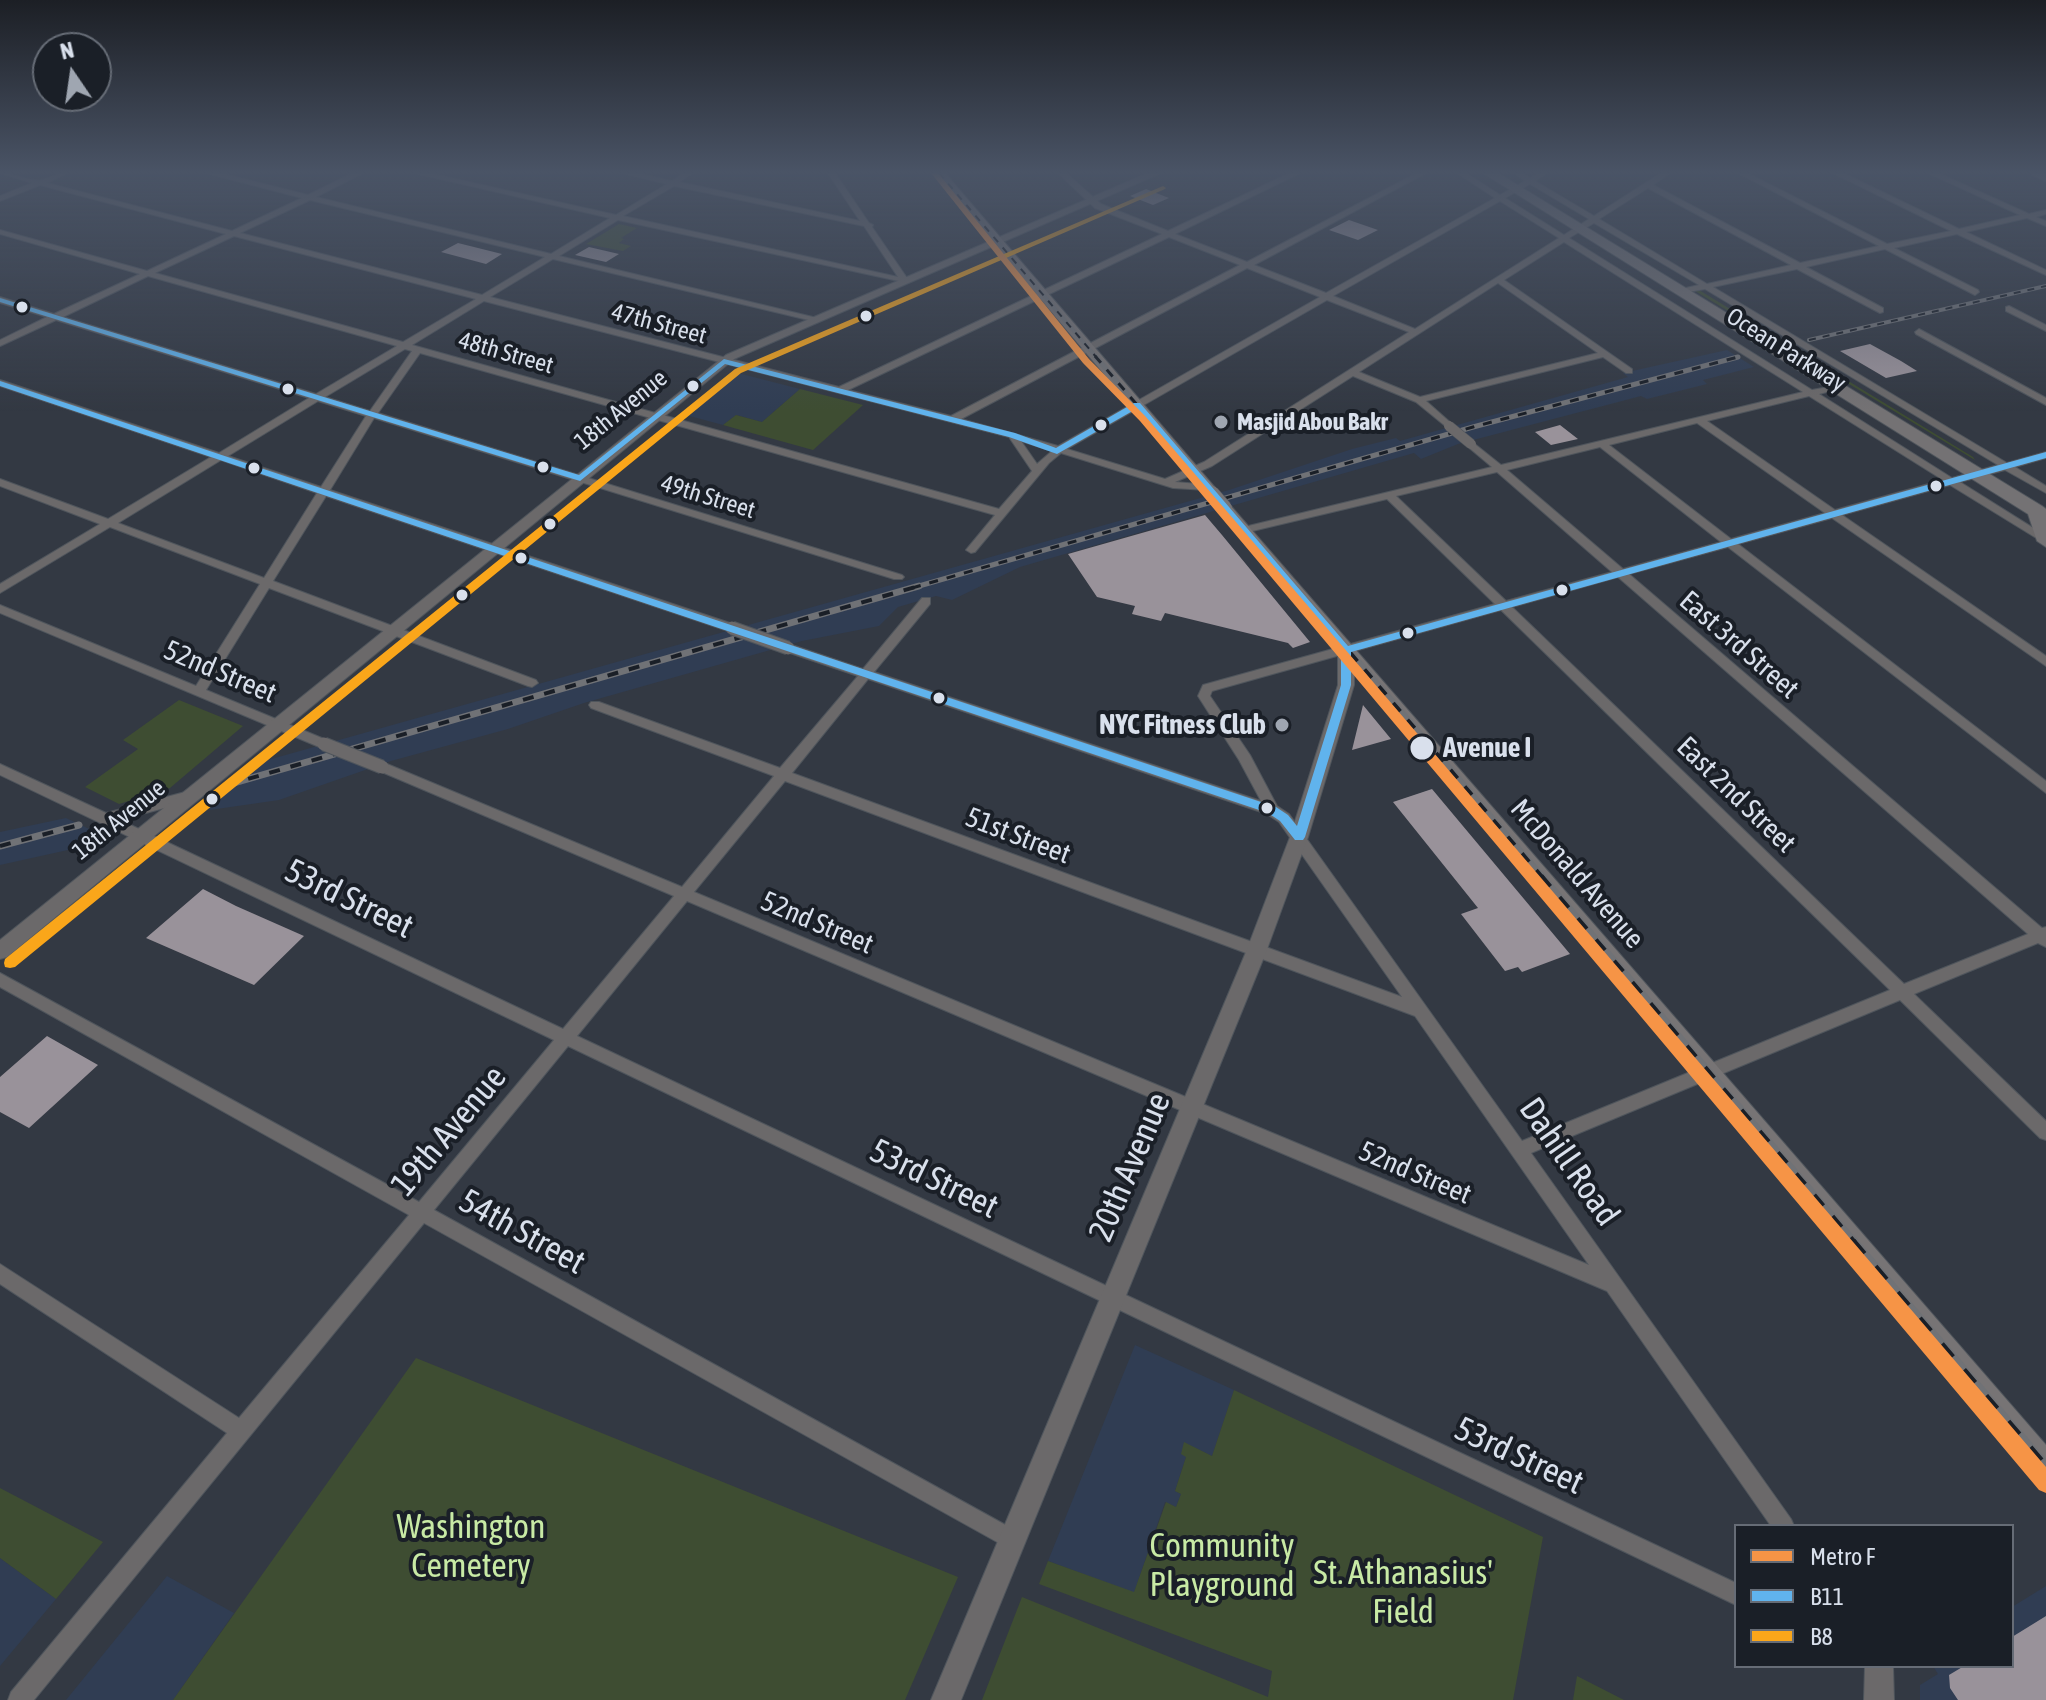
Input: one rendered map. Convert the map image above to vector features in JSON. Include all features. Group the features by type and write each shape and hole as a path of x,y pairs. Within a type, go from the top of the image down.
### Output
{"main road":[{"name":"McDonald Avenue","path":"1006,252 2046,1467"},
{"name":"Ocean Parkway","path":"1616,252 2041,514"},
{"path":"2041,514 2046,541"}],"street":[{"name":"48th Street","path":"73,252 1001,513"},
{"path":"0,343 193,252"},
{"name":"47th Street","path":"303,252 1012,435 1188,489 1210,490"},
{"path":"537,252 814,320"},
{"path":"0,589 558,252"},
{"path":"773,252 905,281"},
{"path":"887,252 905,281"},
{"name":"18th Avenue","path":"0,951 724,361 973,252"},
{"path":"838,391 1130,252"},
{"path":"1215,252 1416,332"},
{"path":"951,420 1271,252"},
{"path":"971,550 1057,451 1406,252"},
{"path":"1166,482 1193,471 1541,252"},
{"name":"Ocean Parkway","path":"1586,252 2046,541"},
{"name":"Ocean Parkway","path":"1650,252 2046,490"},
{"path":"1775,252 1880,310"},
{"path":"1680,292 1854,252"},
{"path":"1897,252 1975,292"},
{"path":"2002,252 2046,273"},
{"path":"1499,280 1629,371"},
{"name":"49th Street","path":"0,300 898,577"},
{"path":"2009,309 2046,328"},
{"path":"1919,332 2046,402"},
{"path":"199,691 372,415 418,349"},
{"path":"1419,400 1605,354"},
{"name":"East 3rd Street","path":"1353,373 1419,400 2044,936"},
{"path":"0,383 1272,810"},
{"path":"1244,530 1836,387"},
{"path":"1699,420 2046,662"},
{"path":"1012,435 1037,471"},
{"path":"1602,444 2046,788"},
{"path":"1272,810 1245,758 1203,692 2046,455"},
{"path":"0,482 532,683"},
{"name":"East 2nd Street","path":"1390,496 2046,1132"},
{"name":"19th Avenue","path":"19,1700 926,601"},
{"name":"52nd Street","path":"0,609 1615,1284"},
{"name":"20th Avenue","path":"946,1700 1256,952 1299,837 1346,685 1346,650"},
{"name":"51st Street","path":"595,705 1425,1012"},
{"name":"53rd Street","path":"0,769 1734,1593"},
{"path":"105,819 189,796"},
{"name":"Dahill Road","path":"1272,810 1284,818 1299,837 1425,1012 1783,1524"},
{"path":"1521,1149 2044,936"},
{"name":"54th Street","path":"0,979 1013,1540"},
{"path":"0,1273 241,1431"},
{"path":"1879,1668 1879,1700"}],"shaded area":[{"path":"1727,350 1754,367 1703,380 1707,384 1647,399 1641,396 1458,444 1421,459 1414,453 1020,567 952,600 936,596 898,607 879,626 802,641 584,703 508,729 391,761 279,800 210,810 205,803 250,765 1229,490 1352,449 1396,438 1400,441 1628,377 1623,373"},
{"path":"734,372 800,389 762,422 736,415 723,425 682,414"},
{"path":"66,818 102,835 77,848 0,865 0,832"},
{"path":"1135,1345 1234,1390 1212,1456 1184,1443 1186,1457 1175,1491 1181,1494 1176,1507 1165,1502 1134,1593 1048,1561"},
{"path":"0,1558 56,1599 0,1666"},
{"path":"167,1576 234,1613 173,1700 66,1700"},
{"path":"2046,1586 2046,1700 1920,1700 1920,1685 1938,1674 1934,1668 2014,1668 2014,1606"}],"green space":[{"path":"1699,290 1973,457 1975,460 1695,291"},
{"path":"800,389 863,405 813,450 723,425 736,415 762,422"},
{"path":"179,700 243,726 170,788 119,804 85,787 138,749 123,740"},
{"name":"Washington Cemetery","path":"416,1358 958,1577 905,1700 173,1700"},
{"path":"1234,1390 1543,1537 1513,1700 982,1700 1022,1597 1268,1697 1272,1671 1039,1584 1048,1561 1134,1592 1166,1502 1176,1507 1181,1494 1175,1491 1186,1457 1181,1454 1184,1442 1212,1456"},
{"path":"0,1488 103,1542 56,1599 0,1558"},
{"path":"1577,1676 1624,1700 1573,1700"}],"building":[{"path":"442,252 502,254 486,264"},
{"path":"580,252 619,254 606,262 575,255"},
{"path":"1870,344 1917,371 1886,378 1840,351"},
{"path":"1560,425 1578,439 1551,445 1535,432"},
{"path":"1205,515 1310,642 1293,648 1288,643 1165,613 1161,621 1132,614 1135,606 1097,597 1068,554"},
{"path":"1363,705 1391,739 1352,750"},
{"path":"1432,789 1570,954 1522,972 1518,967 1505,971 1461,914 1478,908 1393,802"},
{"path":"203,889 304,936 254,985 146,938"},
{"path":"47,1036 98,1065 29,1128 0,1112 0,1077"},
{"path":"2046,1616 2046,1700 1958,1700 1950,1688 1949,1675 1961,1668 2014,1668 2014,1636"}],"railway":[{"path":"1007,252 1097,358"},
{"path":"1809,340 2046,286"},
{"path":"1095,356 1219,500"},
{"path":"1219,500 1473,427 1738,357"},
{"path":"912,588 1219,500"},
{"path":"1219,500 1295,588"},
{"path":"227,785 919,586"},
{"path":"1293,586 1543,878"},
{"path":"0,846 79,825"},
{"path":"1541,876 1855,1243"},
{"path":"1853,1241 2046,1466"}],"metro line":[{"name":"F","path":"998,252 1086,361 1143,419 2046,1483"}],"transit line":[{"name":"B8","path":"10,963 738,371 1014,252"},
{"name":"B11","path":"0,300 580,478 724,361 1012,435 1057,451 1137,405 1346,650"},
{"name":"B11","path":"0,383 1272,810 1284,818 1299,837"},
{"name":"B11","path":"1346,650 2046,455"},
{"name":"B11","path":"1299,837 1346,685 1346,650"}],"place":[{"name":"Masjid Abou Bakr","path":"1221,422"},
{"name":"NYC Fitness Club","path":"1282,725"},
{"name":"Avenue I","path":"1422,748"}],"park label":[{"name":"Community Playground","path":"1222,1566"},
{"name":"St. Athanasius' Field","path":"1403,1592"}]}
